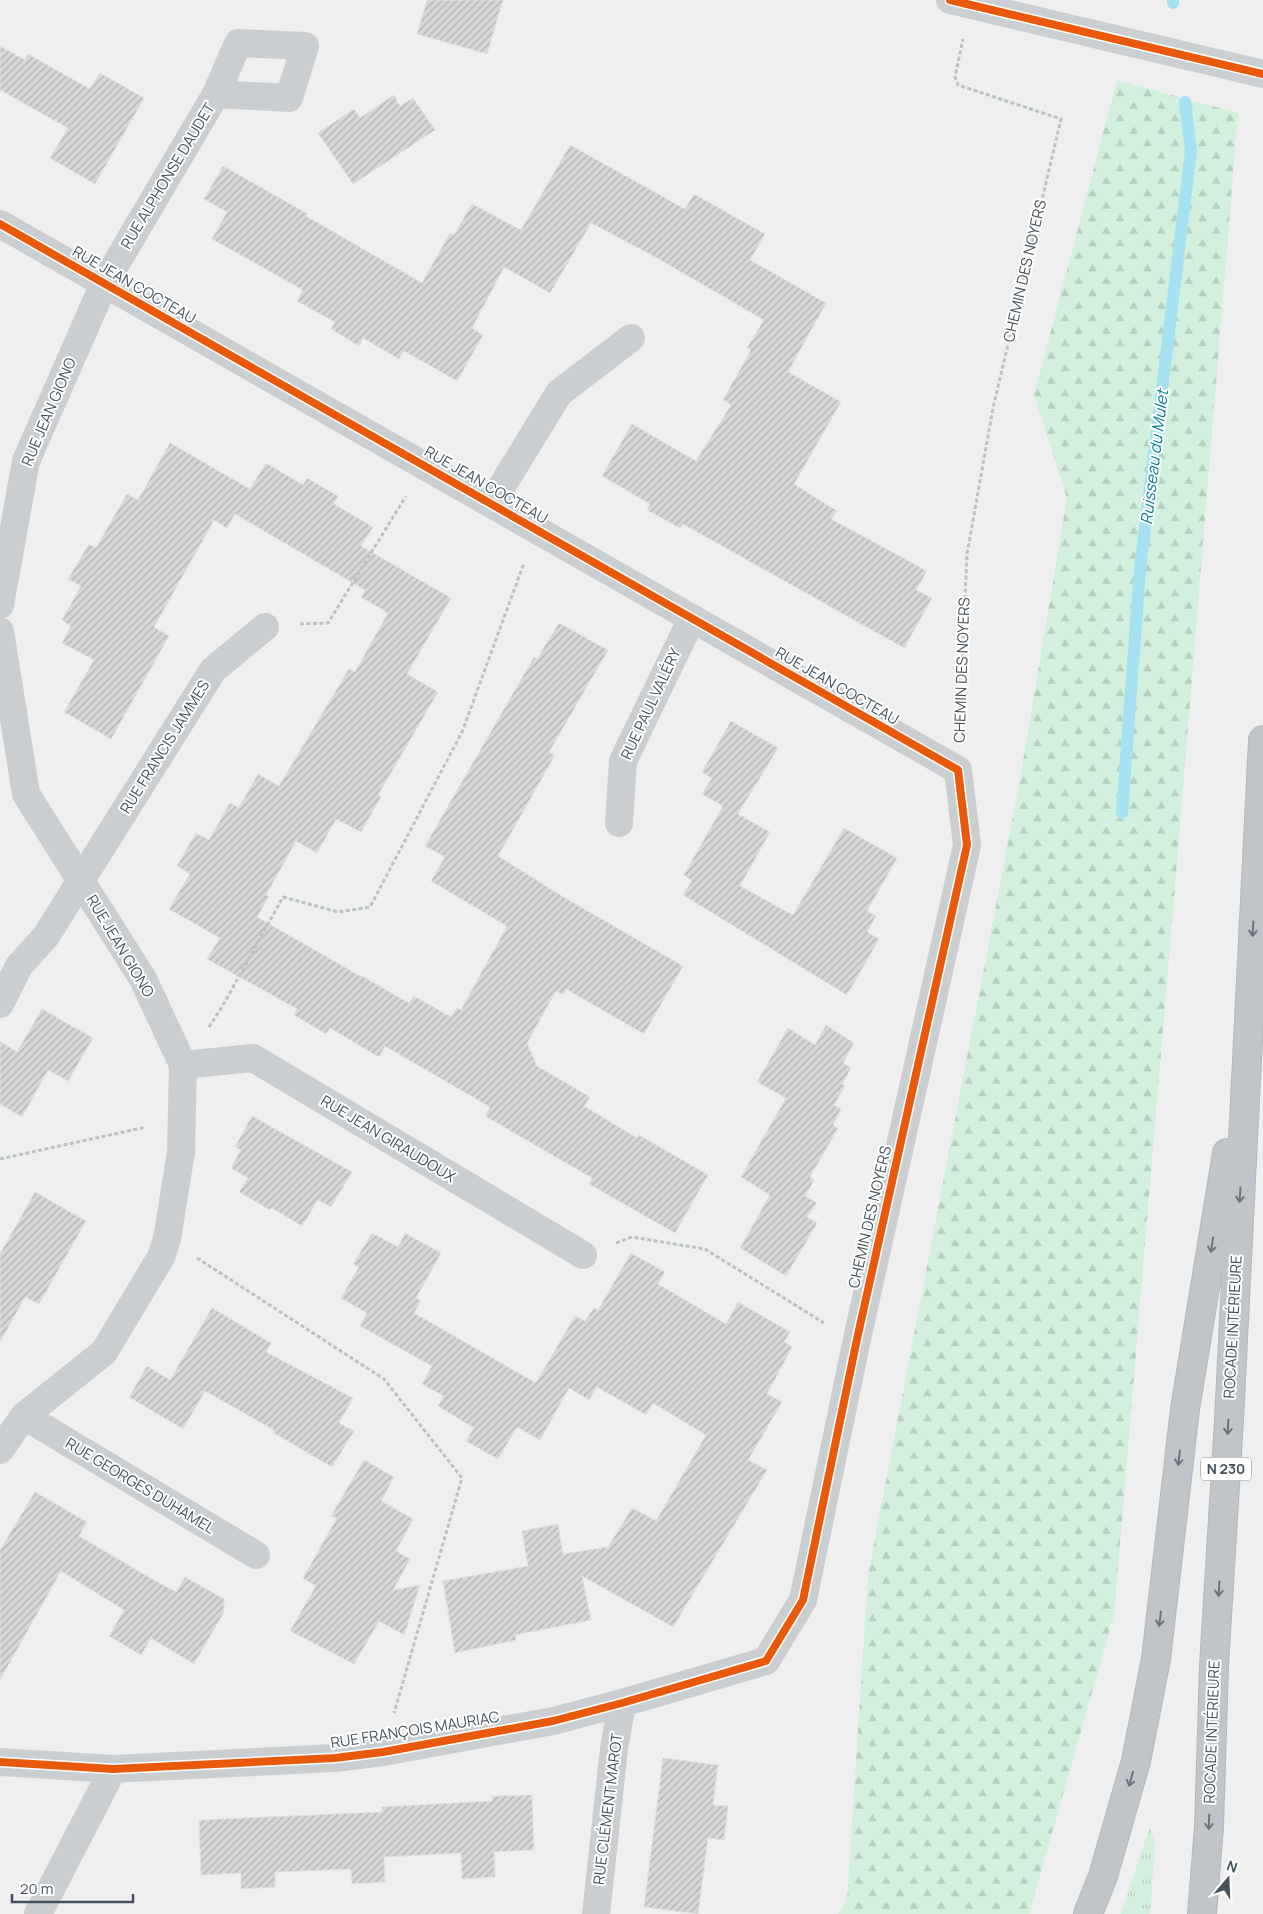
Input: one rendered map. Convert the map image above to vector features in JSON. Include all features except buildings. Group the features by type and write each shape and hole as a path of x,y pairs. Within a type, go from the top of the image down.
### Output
{"highway":[{"name":"ROCADE INTÉRIEURE","path":"1202,1914 1209,1827 1214,1666 1229,1420 1263,740"},
{"path":"1088,1914 1103,1876 1136,1761 1156,1659 1185,1409 1248,1024"}],"main road":[{"path":"950,0 1263,74"}],"street":[{"name":"RUE ALPHONSE DAUDET","path":"104,284 216,94"},
{"name":"RUE JEAN COCTEAU","path":"0,224 958,770"},
{"name":"RUE JEAN GIONO","path":"0,605 26,462 104,284"},
{"path":"491,504 559,393 631,338"},
{"name":"RUE PAUL VALÉRY","path":"619,823 623,761 692,618"},
{"name":"RUE FRANCIS JAMMES","path":"0,1004 10,961 46,936 213,670 265,627"},
{"name":"RUE JEAN GIONO","path":"0,631 26,794 80,882 144,979 183,1065 181,1152 167,1239 162,1257 104,1352 24,1416 0,1450"},
{"name":"CHEMIN DES NOYERS","path":"766,1661 803,1600 856,1339 968,845 958,770"},
{"name":"RUE JEAN GIRAUDOUX","path":"183,1065 253,1058 583,1255"},
{"name":"RUE GEORGES DUHAMEL","path":"24,1416 256,1555"},
{"name":"RUE FRANÇOIS MAURIAC","path":"0,1762 113,1768 335,1758 383,1752 553,1721 766,1661"},
{"name":"RUE CLÉMENT MAROT","path":"596,1914 614,1749 622,1703"},
{"path":"38,1914 113,1768"}],"path":[{"path":"265,627 328,623 425,466"},
{"path":"183,1065 222,1007 283,897 338,912 370,907 462,732 537,530"},
{"path":"0,1159 181,1119"},
{"path":"583,1255 632,1237 705,1249 816,1319 856,1339"},
{"path":"167,1239 384,1378 462,1478 383,1752"}],"green space":[{"path":"1117,80 1238,113 1114,1615 1029,1914 838,1914 847,1900 868,1575 1019,785 1067,498 1034,395"},
{"path":"1150,1826 1155,1844 1150,1914 1121,1914"}],"waterway":[{"name":"Ruisseau du Mulet","path":"1122,813 1140,569 1191,151 1185,102"}],"cycle path":[{"path":"950,0 1263,74"},
{"path":"0,224 958,770 967,845 857,1339 803,1600 766,1661 553,1721 383,1752 335,1758 113,1769 0,1762"}]}
